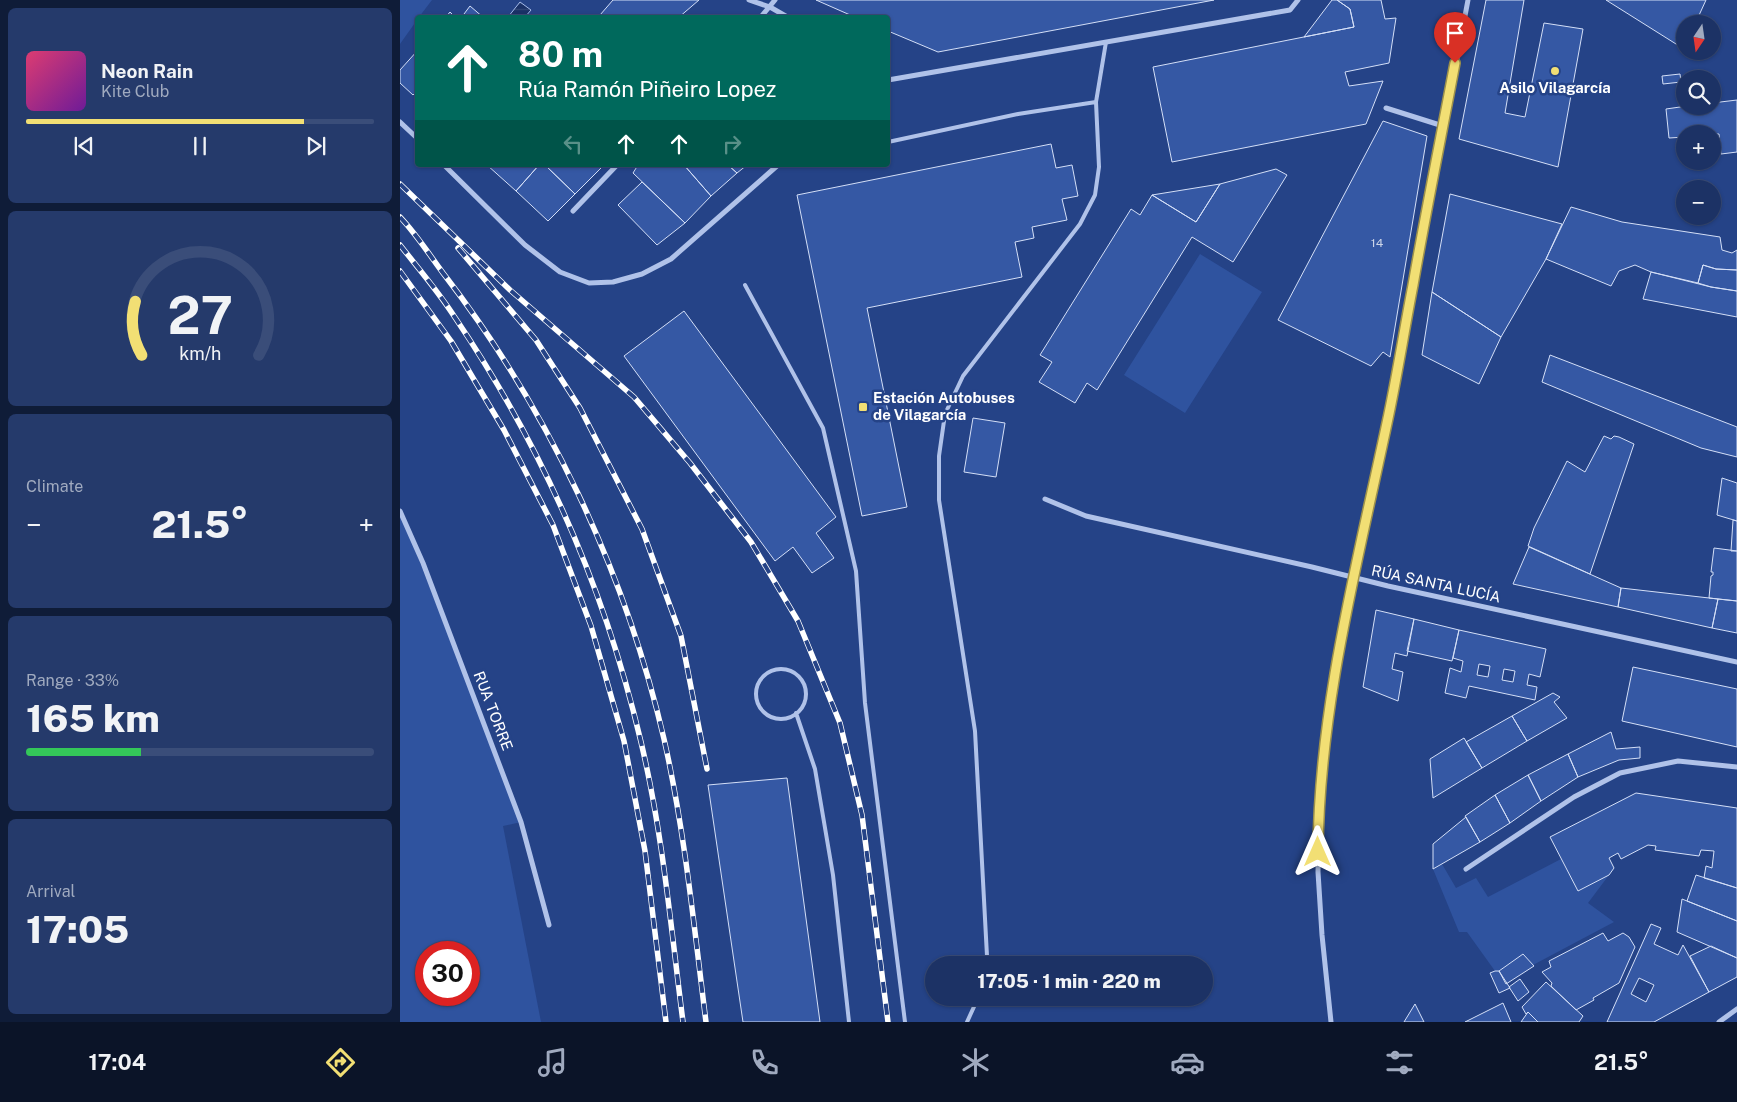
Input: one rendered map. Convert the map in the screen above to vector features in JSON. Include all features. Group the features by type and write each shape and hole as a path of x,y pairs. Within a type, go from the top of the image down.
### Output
{"street":[{"path":"749,0 770,7 784,15"},
{"path":"763,15 775,0"},
{"path":"890,80 1290,10 1298,0"},
{"path":"1331,1022 1318,872 1318,813 1325,745 1354,578 1388,420 1468,0"},
{"path":"1386,108 1443,126"},
{"path":"400,122 415,136"},
{"path":"446,167 525,244 560,272 589,283 614,282 642,274 671,259 776,167"},
{"path":"573,211 615,167"},
{"name":"RÚA SANTA LUCÍA","path":"1046,499 1086,516 1354,578 1737,662"},
{"name":"RUA TORRE","path":"400,511 423,563 521,822 549,925"},
{"path":"1466,869 1574,796 1620,773 1678,761 1737,767"},
{"path":"1719,1022 1737,1009"}],"lane":[{"path":"987,956 975,731 939,500 939,456 945,414 963,376 1080,224 1095,195 1099,167 1096,102 1106,42"},
{"path":"890,142 1018,114 1096,102"},
{"path":"745,285 823,428 856,571 865,703 904,1022"},
{"path":"788,670 802,680 806,694 805,702 796,714 789,717 774,718 766,714 760,707 756,690 759,682 771,671 788,670"},
{"path":"796,714 815,769 820,798 833,875 849,1022"},
{"path":"968,1022 975,1006"}],"shaded area":[{"path":"400,0 432,0 420,15 415,15 415,22 400,44"},
{"path":"520,2 531,10 527,15 510,15"},
{"path":"1200,254 1262,292 1185,413 1124,375"},
{"path":"400,511 521,822 503,826 541,1022 400,1022"},
{"path":"1561,859 1578,891 1609,875 1588,903 1614,922 1533,965 1523,954 1499,971 1495,971 1467,932 1459,932 1433,869 1442,864 1456,888 1476,878 1488,897"}],"building":[{"path":"613,0 699,0 682,15 600,15"},
{"path":"816,0 1214,0 938,52 890,32 890,15 850,15"},
{"path":"1332,0 1337,0 1350,9 1354,27 1304,37"},
{"path":"1337,0 1381,0 1385,19 1396,18 1389,63 1345,72 1349,86 1383,81 1366,124 1172,162 1153,67 1354,27 1350,9"},
{"name":"Asilo Vilagarcía","path":"1486,0 1524,0 1505,113 1525,117 1544,23 1583,29 1558,167 1459,139"},
{"path":"1606,0 1706,0 1699,15 1676,15 1676,44"},
{"path":"470,6 480,15 463,15"},
{"path":"415,53 415,93 413,95 400,83 400,70"},
{"path":"1676,74 1676,83 1663,84 1662,76"},
{"path":"1737,100 1737,152 1721,154 1721,125 1676,125 1676,138 1669,138 1666,109 1676,108 1676,115 1721,115 1721,102"},
{"path":"1383,121 1427,136 1390,357 1383,352 1371,366 1278,320"},
{"name":"Estación Autobuses de Vilagarcía","path":"1051,144 1056,168 1072,165 1078,196 1062,199 1067,220 1032,227 1034,238 1015,242 1022,277 867,308 907,507 862,516 797,195"},
{"path":"489,167 537,167 516,191"},
{"path":"537,167 547,167 575,194 548,221 516,191"},
{"path":"547,167 602,167 575,194"},
{"path":"637,167 686,167 711,196 685,223 633,173"},
{"path":"686,167 730,167 737,173 711,196"},
{"path":"730,167 744,167 737,173"},
{"path":"1276,169 1287,175 1233,262 1192,237 1097,390 1087,383 1075,403 1039,382 1052,362 1040,355 1131,209 1140,215 1152,195 1196,222 1220,184"},
{"path":"642,182 685,223 657,245 618,205"},
{"path":"1220,184 1196,222 1152,195"},
{"path":"1450,194 1562,224 1546,259 1501,337 1432,292"},
{"path":"1571,207 1622,222 1720,237 1722,250 1732,253 1737,250 1737,270 1716,269 1703,265 1698,283 1651,272 1635,265 1619,271 1611,286 1546,259"},
{"path":"1703,265 1716,269 1737,270 1737,291 1698,283"},
{"path":"1651,272 1711,287 1737,291 1737,317 1643,299"},
{"path":"1432,292 1501,337 1479,384 1422,355"},
{"path":"684,311 836,517 816,533 834,558 812,573 793,547 775,561 624,356"},
{"path":"1550,355 1737,427 1737,457 1701,448 1542,382"},
{"path":"973,418 1005,423 996,477 964,472"},
{"path":"1604,436 1611,439 1614,436 1619,437 1634,444 1590,574 1528,546 1534,528 1567,461 1585,472"},
{"path":"1722,478 1737,483 1737,521 1717,515"},
{"path":"1733,520 1737,521 1737,551 1731,551"},
{"path":"1529,547 1621,588 1618,607 1513,584"},
{"path":"1714,548 1737,551 1737,601 1709,598 1711,576 1713,575 1713,572 1711,572"},
{"path":"1621,588 1718,599 1712,628 1618,607"},
{"path":"1718,599 1737,601 1737,633 1712,628"},
{"path":"1376,610 1414,619 1407,656 1395,653 1392,669 1403,672 1398,701 1363,687"},
{"path":"1414,619 1459,630 1452,661 1407,651"},
{"path":"1459,630 1546,649 1540,677 1529,674 1527,685 1537,687 1535,700 1469,686 1466,698 1445,693 1450,668 1461,672 1463,661 1453,658","holes":["1479,664 1490,666 1488,677 1477,675","1504,669 1515,671 1513,682 1502,680"]},
{"path":"1633,667 1737,689 1737,747 1622,721"},
{"path":"1553,693 1560,697 1554,702 1567,718 1527,741 1512,716"},
{"path":"1512,716 1527,741 1482,768 1466,742"},
{"path":"1611,732 1616,749 1640,747 1640,758 1619,760 1578,777 1568,754"},
{"path":"1464,738 1482,768 1433,798 1430,759"},
{"path":"1568,754 1578,777 1541,801 1528,775"},
{"path":"1528,775 1541,801 1510,823 1495,795"},
{"path":"787,778 820,1022 743,1022 708,785"},
{"path":"1636,793 1737,808 1737,888 1704,878 1706,866 1712,868 1714,851 1701,850 1699,856 1655,850 1656,846 1648,845 1621,859 1618,853 1609,858 1614,868 1609,875 1578,891 1550,837"},
{"path":"1495,795 1510,823 1480,842 1465,816"},
{"path":"1466,817 1480,842 1433,869 1433,844"},
{"path":"1696,875 1737,888 1737,921 1687,901"},
{"path":"1682,899 1737,921 1737,958 1677,932"},
{"path":"1651,924 1661,928 1654,944 1678,955 1683,945 1709,992 1654,1022 1607,1022","holes":["1639,978 1654,985 1646,1002 1631,994"]},
{"path":"1603,933 1608,941 1623,933 1629,937 1635,947 1619,983 1576,1010 1551,986 1552,983 1542,972 1551,967 1549,961"},
{"path":"1711,946 1737,958 1737,977 1709,992 1690,956"},
{"path":"1523,954 1534,966 1506,984 1499,971"},
{"path":"1499,971 1510,988 1499,993 1490,973"},
{"path":"1520,979 1529,992 1518,1001 1509,987"},
{"path":"1546,982 1583,1016 1579,1022 1538,1022 1528,1012 1526,1014 1522,1007"},
{"path":"1503,1003 1511,1022 1465,1022"},
{"path":"1415,1004 1424,1022 1404,1022"},
{"path":"1528,1012 1538,1022 1521,1022"}],"railway":[{"path":"400,184 510,290 634,397 690,463 751,542 798,621 840,723 862,815 888,1022"},
{"path":"400,217 412,230 481,325 549,436 605,554 628,614 648,676 664,739 678,809 706,1022"},
{"path":"400,245 448,307 486,365 542,468 567,520 589,574 609,629 626,685 649,777 666,882 683,1022"},
{"path":"458,248 536,340 580,408 642,529 681,636 707,769"},
{"path":"400,271 451,341 504,430 553,525 591,626 624,741 645,851 666,1022"}],"place":[{"name":"Asilo Vilagarcía","path":"1555,71"},
{"name":"Estación Autobuses de Vilagarcía","path":"863,407"}],"route":[{"path":"1318,852 1318,813 1323,754 1333,690 1354,578 1388,420 1455,63"}]}
